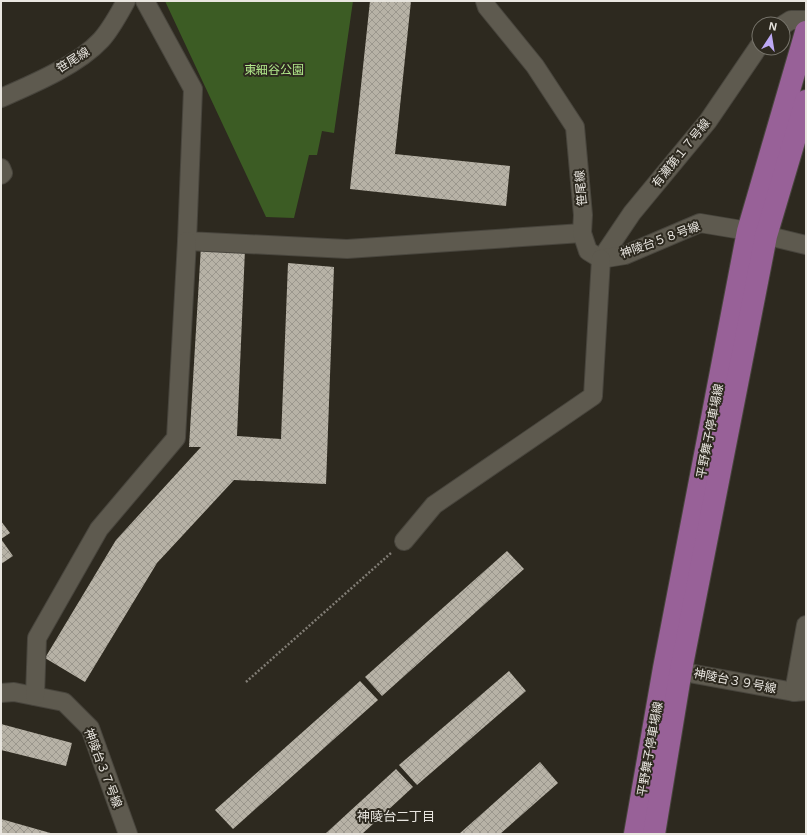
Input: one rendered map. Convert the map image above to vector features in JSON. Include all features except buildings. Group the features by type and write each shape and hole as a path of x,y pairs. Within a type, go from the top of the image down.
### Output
{"main road":[{"name":"平野舞子停車場線","path":"635,834 673,669 757,233 806,32"},
{"name":"平野舞子停車場線","path":"757,233 806,101"},
{"name":"平野舞子停車場線","path":"654,834 673,669"}],"street":[{"name":"笹尾線","path":"1,98 25,87 86,53 102,39 126,1"},
{"path":"35,696 37,638 99,529 176,438 187,241 193,89 145,1"},
{"name":"笹尾線","path":"485,1 487,7 535,66 575,127 583,215 582,233 588,251 601,259"},
{"path":"791,20 806,20"},
{"name":"有瀬第１７号線","path":"601,259 632,213 708,121 752,56"},
{"path":"1,168 3,173 1,175"},
{"name":"神陵台５８号線","path":"601,259 625,255 700,223 757,233 806,245"},
{"path":"187,241 347,249 582,233"},
{"path":"404,541 434,505 594,396 601,259"},
{"path":"800,692 806,625"},
{"name":"神陵台３９号線","path":"673,669 800,692"},
{"name":"神陵台３７号線","path":"1,693 14,692 64,702 90,728 128,834"}],"path":[{"path":"246,682 404,541"}],"green space":[{"name":"東細谷公園","path":"165,1 353,1 334,133 322,131 317,155 309,155 294,218 266,217"}],"district":[{"name":"神陵台二丁目","path":"396,816"}]}
